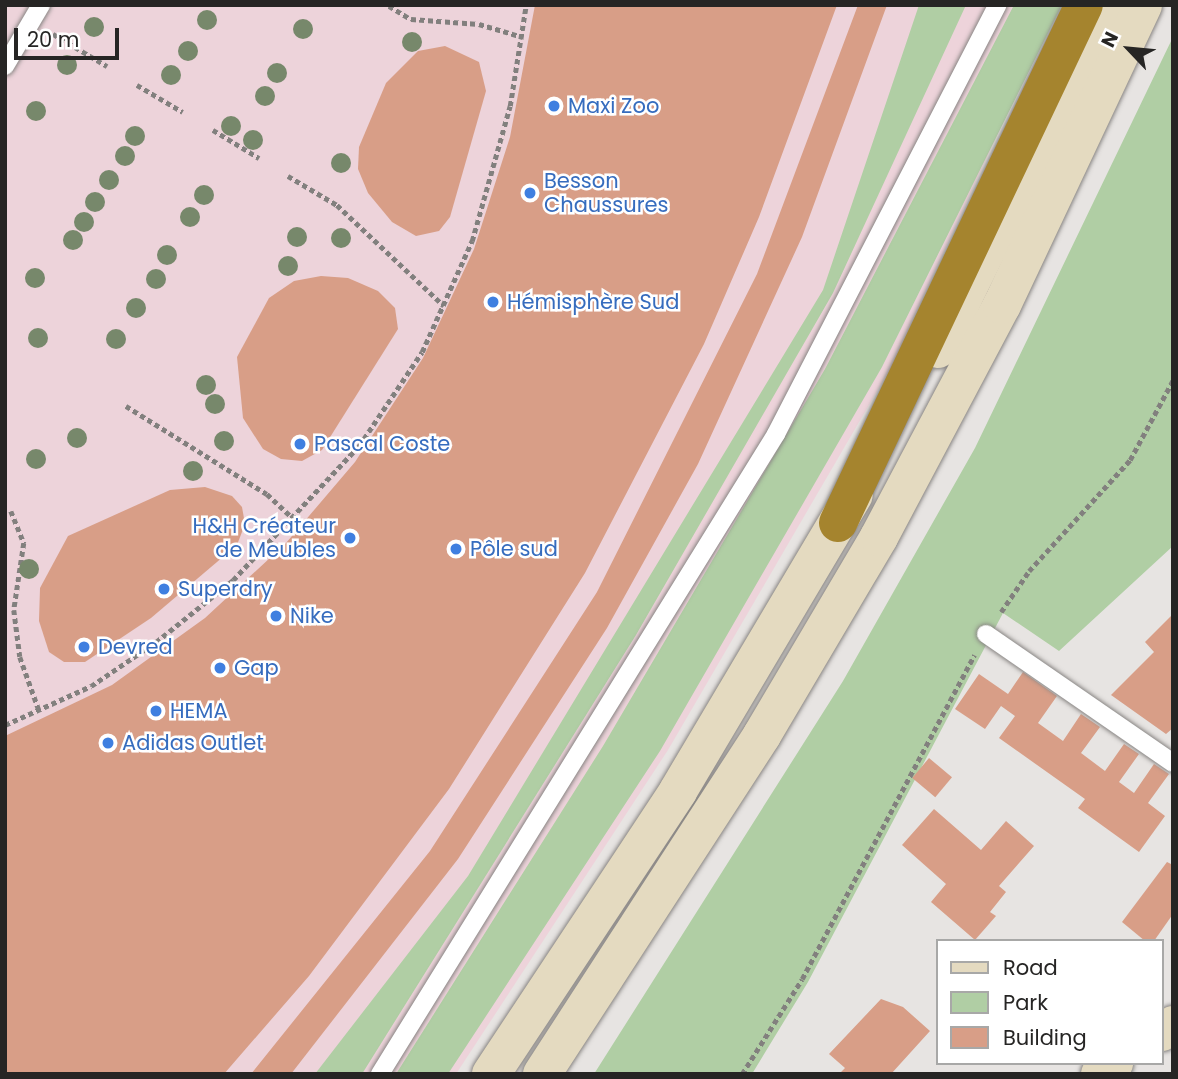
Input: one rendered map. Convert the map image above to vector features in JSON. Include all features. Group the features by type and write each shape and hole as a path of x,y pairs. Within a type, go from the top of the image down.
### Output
{"highway":[{"path":"838,523 1084,5"}],"main road":[{"path":"491,1074 678,791 838,523 966,299 1107,5"},
{"path":"542,1074 762,735 879,537 1002,305 1143,5"}],"lane":[{"path":"5,66 41,5"},
{"path":"380,1074 776,434 998,5"},
{"path":"986,634 1173,763"}],"path":[{"path":"5,725 40,713 156,642 295,519 359,446 422,352 444,306 494,173 523,37 526,5"},
{"path":"389,6 411,19 479,24 523,37"},
{"path":"51,33 107,66"},
{"path":"136,85 183,112"},
{"path":"213,130 259,158"},
{"path":"288,176 337,205 444,306"},
{"path":"742,1074 802,979 986,634 1029,571 1130,460 1173,380"},
{"path":"126,406 268,494 295,519"},
{"path":"11,511 24,543 15,610 20,657 40,713"}],"shaded area":[{"path":"5,5 1057,5 890,369 668,750 456,1074 5,1074"}],"green space":[{"path":"919,5 966,5 833,293 636,635 362,1074 315,1074 468,876 823,290"},
{"path":"1014,5 1062,5 882,367 660,751 448,1074 396,1074 603,746 825,369"},
{"path":"1173,37 1173,546 1059,651 1003,613 808,982 752,1074 594,1074 843,681 975,448"}],"building":[{"name":"Pôle sud","path":"535,5 837,5 759,217 704,344 585,573 449,789 309,976 224,1074 5,1074 5,736 112,685 205,618 286,543 355,462 423,358 474,249 510,137"},
{"path":"858,5 887,5 802,237 698,464 607,628 458,859 291,1074 251,1074 430,851 597,592 757,274"},
{"path":"445,46 479,62 486,91 450,217 439,231 416,236 392,222 368,193 358,169 359,147 386,83 418,51"},
{"path":"321,276 348,278 378,291 395,308 398,329 322,450 302,461 281,459 263,449 243,418 237,357 269,298 294,281"},
{"path":"205,487 232,496 242,507 245,524 237,545 151,618 85,662 64,662 49,652 39,621 40,588 68,536 170,490"},
{"path":"1173,614 1173,728 1166,734 1111,695 1154,652 1145,642"},
{"path":"1023,672 1057,696 1038,723 1063,741 1081,714 1100,727 1081,753 1105,771 1124,744 1139,754 1119,782 1134,793 1154,764 1169,774 1148,803 1165,816 1139,852 1078,808 1085,799 999,738 1015,716 1001,706 985,729 955,709 979,674 1008,694"},
{"path":"929,758 952,777 935,797 912,778"},
{"path":"934,809 981,850 1006,821 1034,846 999,886 1006,892 990,912 996,916 974,939 931,902 946,884 902,845"},
{"path":"1167,862 1173,865 1173,914 1155,939 1143,939 1122,922"},
{"path":"881,999 903,1007 930,1031 891,1074 839,1074 845,1068 829,1054"}],"place":[{"name":"Maxi Zoo","path":"554,106"},
{"name":"Besson Chaussures","path":"530,193"},
{"name":"Hémisphère Sud","path":"493,302"},
{"name":"Pascal Coste","path":"300,444"},
{"name":"H&H Créateur de Meubles","path":"350,538"},
{"name":"Pôle sud","path":"456,549"},
{"name":"Superdry","path":"164,589"},
{"name":"Nike","path":"276,616"},
{"name":"Devred","path":"84,647"},
{"name":"Gap","path":"220,668"},
{"name":"HEMA","path":"156,711"},
{"name":"Adidas Outlet","path":"108,743"}]}
